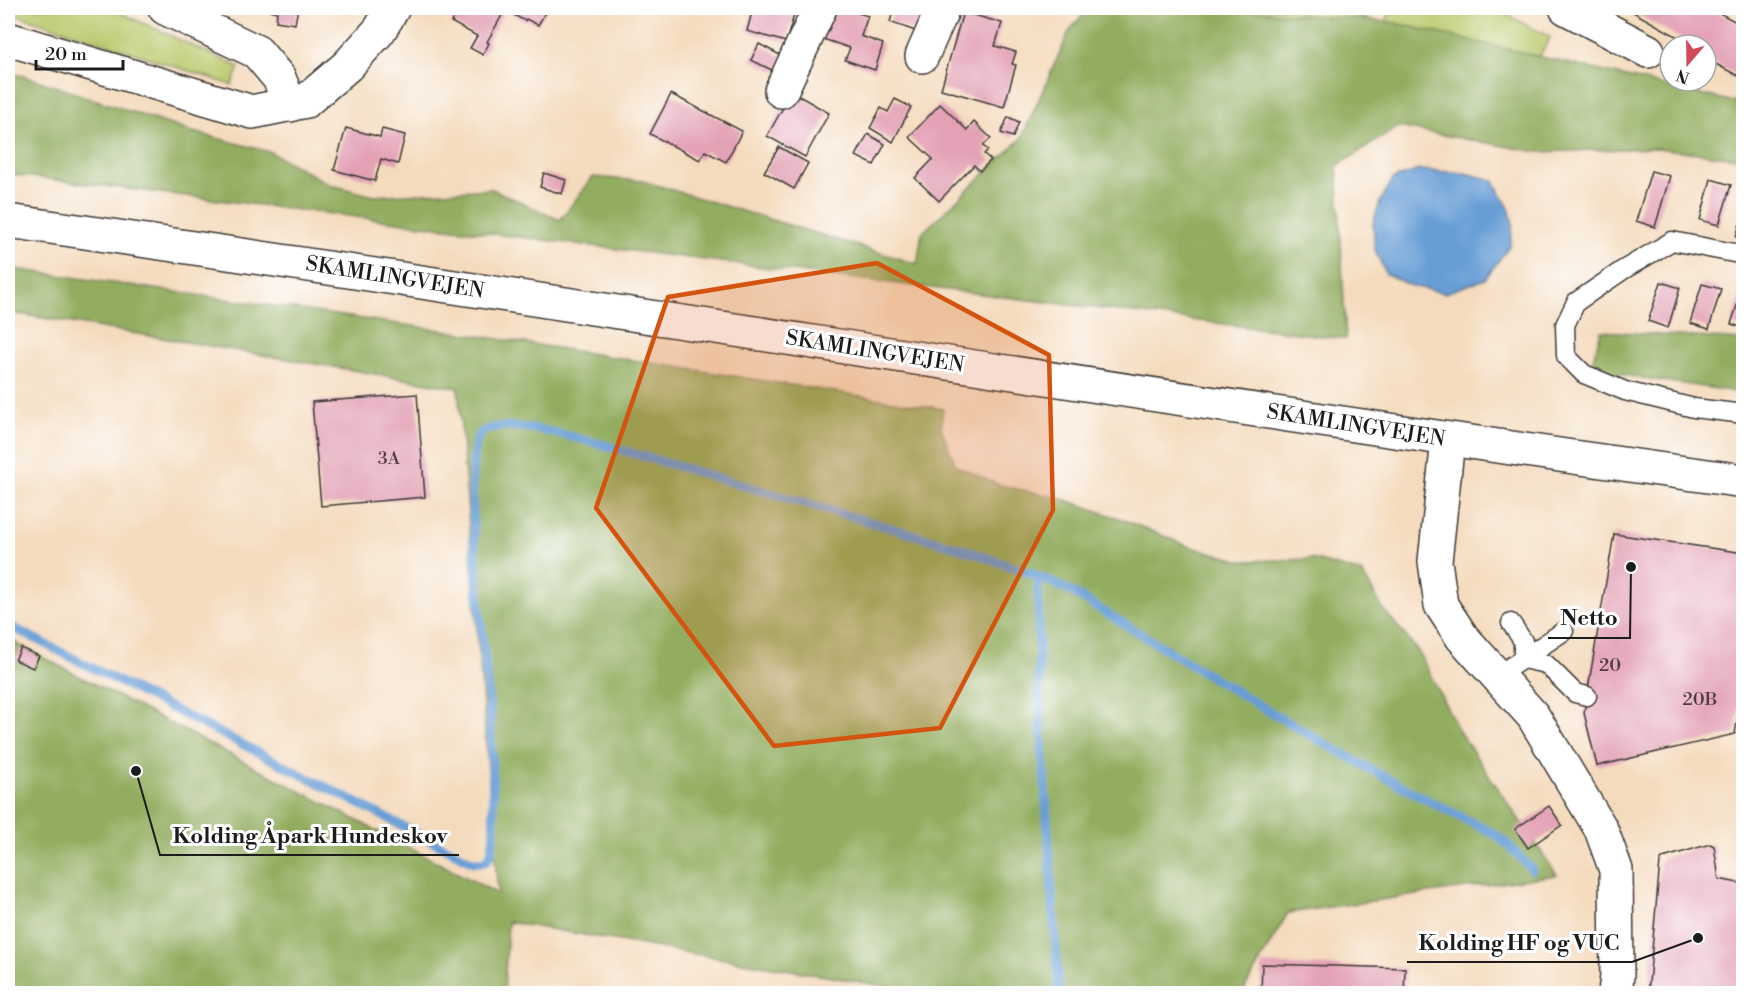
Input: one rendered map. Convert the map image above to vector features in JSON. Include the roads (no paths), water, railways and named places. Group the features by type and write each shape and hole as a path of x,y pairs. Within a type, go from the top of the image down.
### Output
{"street":[{"path":"165,8 256,52 279,78 290,105"},
{"path":"8,39 252,112 306,101 347,66 380,31 393,8"},
{"path":"781,91 820,8"},
{"path":"922,56 941,13 935,8"},
{"path":"1566,8 1648,51"},
{"name":"SKAMLINGVEJEN","path":"8,221 263,257 1448,440 1743,481"},
{"path":"1448,440 1435,561 1441,605 1462,638 1510,668 1533,716 1605,836 1616,870 1617,975 1615,993"}],"lane":[{"path":"1743,255 1672,241 1623,270 1576,302 1565,325 1566,356 1584,374 1625,391 1694,408 1743,414"},
{"path":"1510,668 1523,641 1511,623"},
{"path":"1510,668 1564,631"},
{"path":"1510,668 1546,664 1575,693 1587,696"}],"water":[{"path":"1419,170 1465,173 1493,180 1509,208 1513,223 1510,245 1485,279 1445,293 1411,286 1386,274 1375,250 1373,223 1380,202 1393,179"}],"waterway":[{"path":"8,625 473,862 485,862 491,854 494,835 490,713 473,521 474,450 480,434 490,428 504,426 540,430 604,445 960,548 1038,576 1070,591 1226,686 1385,777 1493,833 1503,840 1532,870"},
{"path":"1038,576 1039,697 1059,994"}],"place":[{"name":"Netto","path":"1631,567"},
{"name":"Kolding Åpark Hundeskov","path":"136,771"},
{"name":"Kolding HF og VUC","path":"1698,938"}]}
